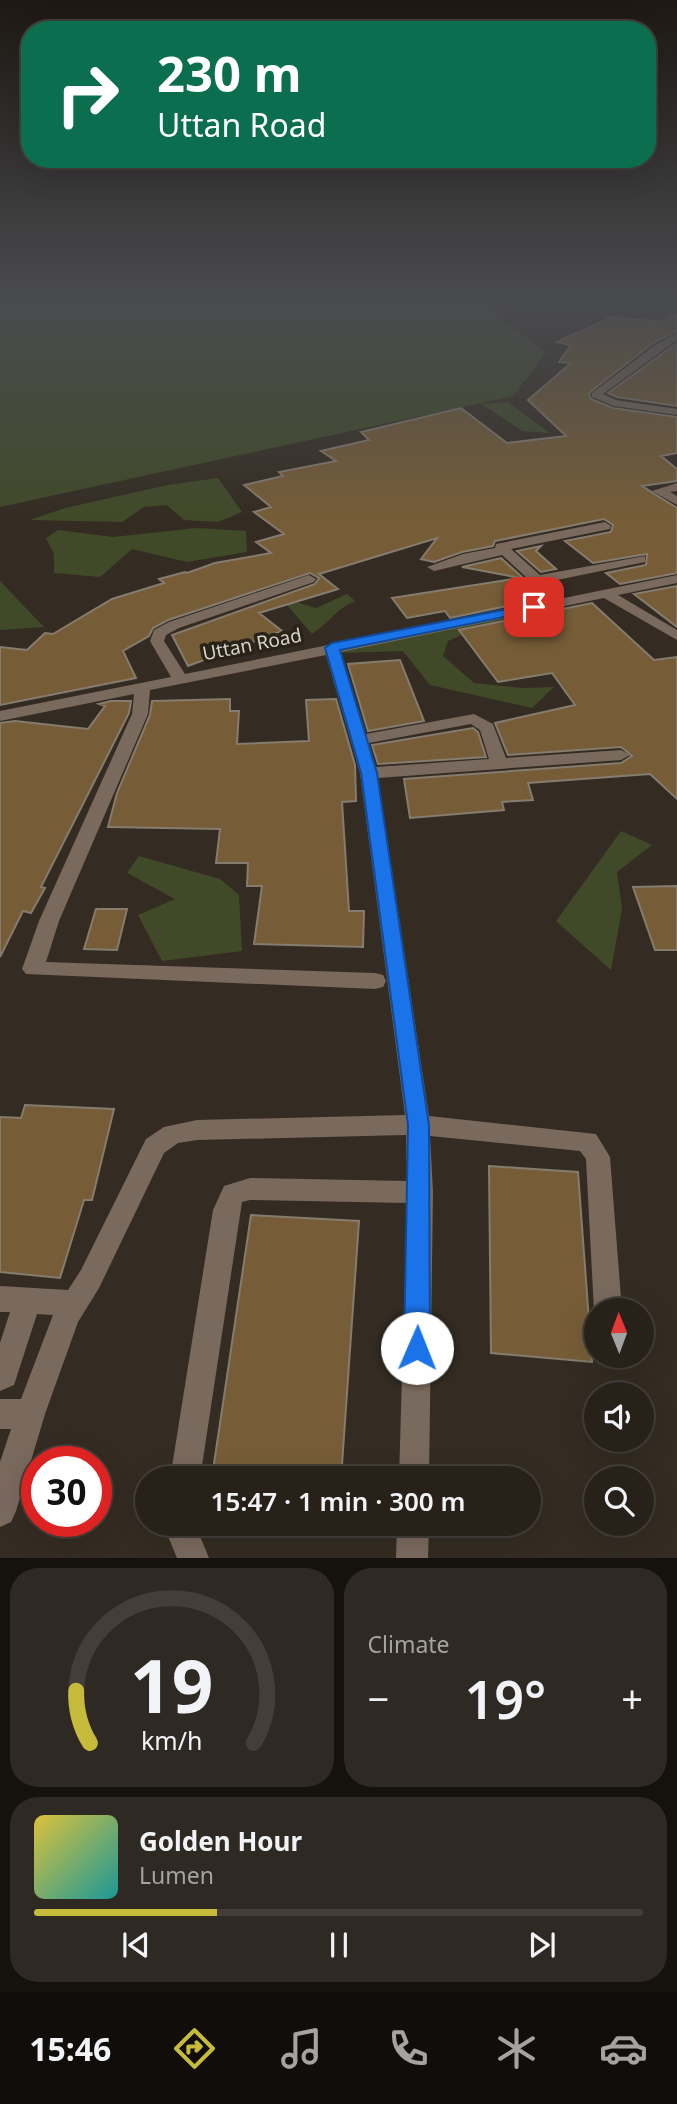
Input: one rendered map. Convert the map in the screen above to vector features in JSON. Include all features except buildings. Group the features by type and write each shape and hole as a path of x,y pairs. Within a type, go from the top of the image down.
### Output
{"street":[{"path":"622,375 596,395 614,402 677,412"},
{"path":"677,487 658,491 677,501"},
{"path":"561,602 501,547 605,526"},
{"path":"434,566 503,551"},
{"path":"535,580 640,559"},
{"path":"180,679 157,640 159,633 174,625 309,579"},
{"name":"Uttan Road","path":"0,716 677,579"},
{"path":"605,593 677,636"},
{"path":"332,648 369,773 418,1125 420,1192 414,1466"},
{"path":"142,687 140,715 49,921 33,970 375,981"},
{"path":"359,740 474,719 487,728 499,763"},
{"path":"369,773 621,755"},
{"path":"0,1511 30,1414 73,1303 90,1279 155,1146 173,1134 197,1130 418,1125 587,1141 598,1157 607,1298"},
{"path":"187,1466 226,1210 233,1195 250,1189 420,1192"},
{"path":"0,1377 4,1375 13,1300 73,1303"},
{"path":"0,1414 30,1414"},
{"path":"183,1536 193,1558"},
{"path":"412,1558 413,1536"}],"green space":[{"path":"0,375 529,375 513,396 0,507"},
{"path":"508,402 550,433 522,431 482,404"},
{"path":"218,478 242,512 218,522 184,520 167,505 144,507 122,522 30,520 65,508 168,485"},
{"path":"197,528 246,531 247,552 187,562 132,549 100,577 54,573 54,554 46,538 58,530 113,537"},
{"path":"0,581 44,627 0,630"},
{"path":"347,594 355,601 312,634 281,598 316,608"},
{"path":"562,605 576,611 473,630 448,641 443,656 474,683 522,688 554,687 532,708 430,685 403,651 334,653"},
{"path":"621,831 652,845 617,872 622,909 611,970 556,921"},
{"path":"139,856 220,879 239,895 242,951 162,961 138,915 175,899 127,873"}],"route":[{"path":"417,1348 420,1192 418,1125 369,773 332,648 534,607"}]}
